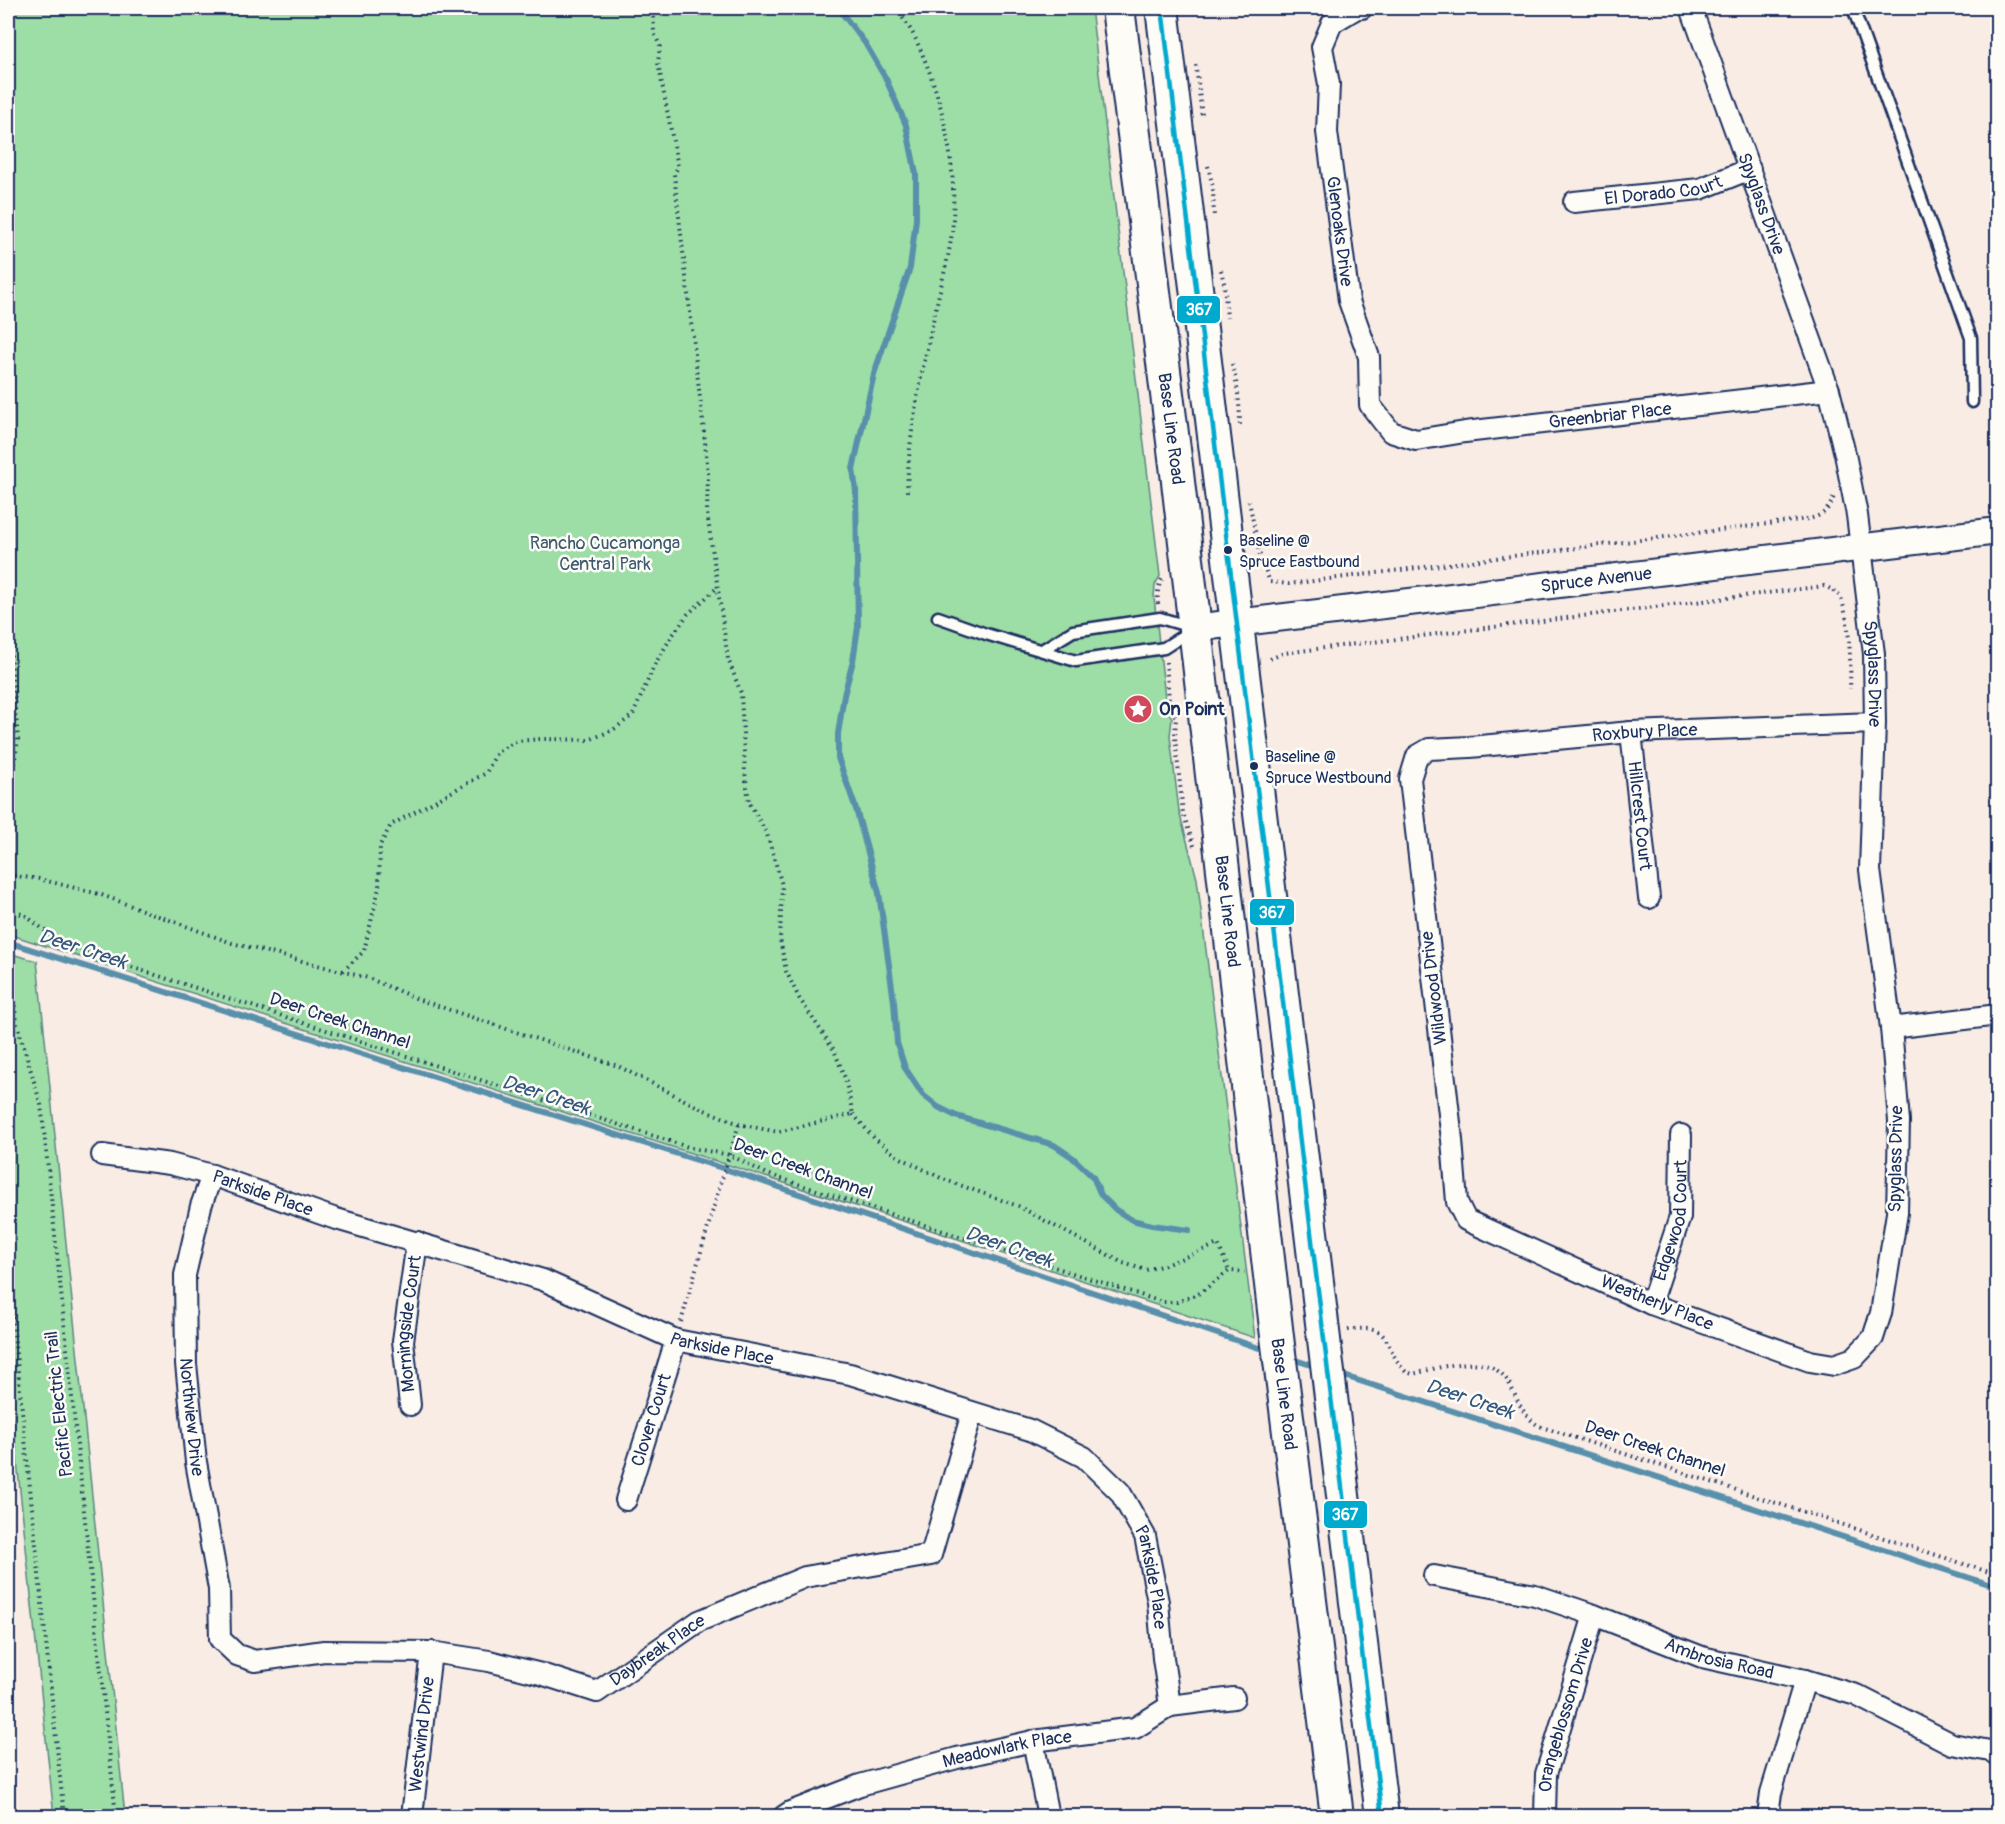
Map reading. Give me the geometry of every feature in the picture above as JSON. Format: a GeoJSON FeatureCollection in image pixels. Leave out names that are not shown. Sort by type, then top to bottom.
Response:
{"type":"FeatureCollection","features":[{"type":"Feature","properties":{"kind":"main road","name":"Base Line Road"},"geometry":{"type":"LineString","coordinates":[[1118,8],[1177,473],[1280,1357],[1337,1816]]}},
{"type":"Feature","properties":{"kind":"main road"},"geometry":{"type":"LineString","coordinates":[[1162,8],[1382,1816]]}},
{"type":"Feature","properties":{"kind":"street","name":"Glenoaks Drive"},"geometry":{"type":"LineString","coordinates":[[1362,8],[1357,8],[1332,23],[1322,47],[1329,84],[1328,132],[1349,301],[1368,357],[1370,405],[1391,432]]}},
{"type":"Feature","properties":{"kind":"street","name":"Spyglass Drive"},"geometry":{"type":"LineString","coordinates":[[1691,8],[1829,390],[1845,454],[1861,547],[1874,654],[1875,723],[1870,870],[1891,1028],[1899,1121],[1897,1213],[1881,1313],[1873,1338],[1854,1358]]}},
{"type":"Feature","properties":{"kind":"street","name":"El Dorado Court"},"geometry":{"type":"LineString","coordinates":[[1574,202],[1700,189],[1750,170]]}},
{"type":"Feature","properties":{"kind":"street","name":"Greenbriar Place"},"geometry":{"type":"LineString","coordinates":[[1391,432],[1416,440],[1465,432],[1829,390]]}},
{"type":"Feature","properties":{"kind":"street","name":"Spruce Avenue"},"geometry":{"type":"LineString","coordinates":[[1194,628],[1998,531]]}},
{"type":"Feature","properties":{"kind":"street","name":"Roxbury Place"},"geometry":{"type":"LineString","coordinates":[[1417,756],[1429,749],[1631,732],[1875,723]]}},
{"type":"Feature","properties":{"kind":"street","name":"Hillcrest Court"},"geometry":{"type":"LineString","coordinates":[[1631,732],[1649,898]]}},
{"type":"Feature","properties":{"kind":"street","name":"Wildwood Drive"},"geometry":{"type":"LineString","coordinates":[[1417,756],[1410,779],[1452,1140],[1457,1203],[1466,1220]]}},
{"type":"Feature","properties":{"kind":"street"},"geometry":{"type":"LineString","coordinates":[[1891,1028],[1998,1015]]}},
{"type":"Feature","properties":{"kind":"street","name":"Edgewood Court"},"geometry":{"type":"LineString","coordinates":[[1650,1304],[1680,1217],[1681,1135]]}},
{"type":"Feature","properties":{"kind":"street","name":"Parkside Place"},"geometry":{"type":"LineString","coordinates":[[102,1155],[170,1164],[212,1175],[333,1218],[543,1280],[676,1340],[850,1374],[1030,1430],[1084,1457],[1120,1492],[1144,1536],[1158,1602],[1170,1706]]}},
{"type":"Feature","properties":{"kind":"street","name":"Northview Drive"},"geometry":{"type":"LineString","coordinates":[[212,1175],[201,1206],[185,1275],[186,1364],[196,1462],[219,1589],[220,1639],[237,1655]]}},
{"type":"Feature","properties":{"kind":"street","name":"Weatherly Place"},"geometry":{"type":"LineString","coordinates":[[1466,1220],[1650,1304],[1810,1361],[1834,1365],[1854,1358]]}},
{"type":"Feature","properties":{"kind":"street","name":"Morningside Court"},"geometry":{"type":"LineString","coordinates":[[410,1404],[403,1341],[417,1242]]}},
{"type":"Feature","properties":{"kind":"street","name":"Clover Court"},"geometry":{"type":"LineString","coordinates":[[626,1500],[676,1340]]}},
{"type":"Feature","properties":{"kind":"street","name":"Daybreak Place"},"geometry":{"type":"LineString","coordinates":[[237,1655],[255,1661],[324,1651],[431,1652],[489,1661],[541,1674],[597,1692],[699,1621],[805,1577],[931,1555],[972,1413]]}},
{"type":"Feature","properties":{"kind":"street","name":"Ambrosia Road"},"geometry":{"type":"LineString","coordinates":[[1434,1576],[1535,1595],[1702,1657],[1805,1680],[1856,1695],[1952,1744],[1990,1750],[1998,1756]]}},
{"type":"Feature","properties":{"kind":"street","name":"Orangeblossom Drive"},"geometry":{"type":"LineString","coordinates":[[1545,1816],[1546,1774],[1594,1615]]}},
{"type":"Feature","properties":{"kind":"street","name":"Westwind Drive"},"geometry":{"type":"LineString","coordinates":[[412,1816],[431,1652]]}},
{"type":"Feature","properties":{"kind":"street"},"geometry":{"type":"LineString","coordinates":[[1768,1816],[1771,1793],[1805,1680]]}},
{"type":"Feature","properties":{"kind":"street","name":"Meadowlark Place"},"geometry":{"type":"LineString","coordinates":[[784,1816],[860,1785],[957,1758],[1033,1742],[1135,1728],[1170,1706],[1234,1698]]}},
{"type":"Feature","properties":{"kind":"street"},"geometry":{"type":"LineString","coordinates":[[1033,1742],[1048,1816]]}},
{"type":"Feature","properties":{"kind":"lane"},"geometry":{"type":"LineString","coordinates":[[1853,8],[1971,338],[1972,402]]}},
{"type":"Feature","properties":{"kind":"lane"},"geometry":{"type":"LineString","coordinates":[[938,617],[1076,661],[1164,648],[1194,628]]}},
{"type":"Feature","properties":{"kind":"lane"},"geometry":{"type":"LineString","coordinates":[[1042,650],[1073,631],[1160,618],[1194,628]]}},
{"type":"Feature","properties":{"kind":"path"},"geometry":{"type":"LineString","coordinates":[[653,8],[654,33],[660,46],[658,63],[678,167],[674,174],[704,432],[708,474],[707,513],[728,659],[741,693],[749,802],[767,834],[782,885],[780,939],[786,971],[799,998],[834,1050],[845,1078],[853,1114],[874,1138],[897,1156],[943,1179],[1018,1206],[1123,1263],[1146,1270],[1218,1244],[1229,1271],[1249,1272]]}},
{"type":"Feature","properties":{"kind":"path"},"geometry":{"type":"LineString","coordinates":[[896,8],[916,40],[933,81],[944,123],[953,180],[953,221],[914,404],[908,450],[907,492]]}},
{"type":"Feature","properties":{"kind":"path"},"geometry":{"type":"LineString","coordinates":[[1195,60],[1201,94],[1203,128]]}},
{"type":"Feature","properties":{"kind":"path"},"geometry":{"type":"LineString","coordinates":[[1206,155],[1213,188],[1215,224]]}},
{"type":"Feature","properties":{"kind":"path"},"geometry":{"type":"LineString","coordinates":[[1219,263],[1224,283],[1227,321]]}},
{"type":"Feature","properties":{"kind":"path"},"geometry":{"type":"LineString","coordinates":[[1230,355],[1238,392],[1240,438]]}},
{"type":"Feature","properties":{"kind":"path"},"geometry":{"type":"LineString","coordinates":[[1247,494],[1263,569],[1270,582],[1289,585],[1817,518],[1825,513],[1834,495],[1834,488]]}},
{"type":"Feature","properties":{"kind":"path"},"geometry":{"type":"LineString","coordinates":[[1157,595],[1164,574]]}},
{"type":"Feature","properties":{"kind":"path"},"geometry":{"type":"LineString","coordinates":[[1270,659],[1284,653],[1824,586],[1839,596],[1844,609],[1850,662],[1850,689]]}},
{"type":"Feature","properties":{"kind":"path"},"geometry":{"type":"LineString","coordinates":[[343,971],[364,951],[379,888],[380,845],[391,825],[486,773],[498,752],[517,741],[590,740],[613,730],[633,715],[655,664],[677,628],[705,597],[718,587]]}},
{"type":"Feature","properties":{"kind":"path"},"geometry":{"type":"LineString","coordinates":[[8,619],[18,740],[8,802]]}},
{"type":"Feature","properties":{"kind":"path"},"geometry":{"type":"LineString","coordinates":[[8,771],[10,791]]}},
{"type":"Feature","properties":{"kind":"path"},"geometry":{"type":"LineString","coordinates":[[8,875],[39,879],[99,894],[232,943],[368,978],[420,1000],[618,1066],[700,1108],[739,1124],[778,1132],[853,1114]]}},
{"type":"Feature","properties":{"kind":"path","name":"Deer Creek Channel"},"geometry":{"type":"LineString","coordinates":[[8,914],[25,915],[63,945],[680,1145],[730,1155],[767,1174],[1162,1302],[1177,1302],[1200,1293],[1229,1271]]}},
{"type":"Feature","properties":{"kind":"path","name":"Pacific Electric Trail"},"geometry":{"type":"LineString","coordinates":[[8,959],[17,1024],[43,1121],[116,1816]]}},
{"type":"Feature","properties":{"kind":"path"},"geometry":{"type":"LineString","coordinates":[[8,996],[11,992]]}},
{"type":"Feature","properties":{"kind":"path"},"geometry":{"type":"LineString","coordinates":[[676,1340],[739,1124]]}},
{"type":"Feature","properties":{"kind":"path","name":"Pacific Electric Trail"},"geometry":{"type":"LineString","coordinates":[[8,1275],[64,1816]]}},
{"type":"Feature","properties":{"kind":"path","name":"Deer Creek Channel"},"geometry":{"type":"LineString","coordinates":[[1348,1330],[1369,1328],[1379,1330],[1406,1372],[1413,1374],[1466,1362],[1490,1367],[1502,1374],[1523,1412],[1539,1426],[1998,1575]]}},
{"type":"Feature","properties":{"kind":"green space","name":"Rancho Cucamonga Central Park"},"geometry":{"type":"Polygon","coordinates":[[[8,8],[1091,8],[1160,576],[1155,585],[1154,597],[1166,707],[1172,718],[1170,736],[1179,811],[1197,879],[1255,1338],[940,1233],[8,934],[8,8]]]}},
{"type":"Feature","properties":{"kind":"green space"},"geometry":{"type":"Polygon","coordinates":[[[8,953],[37,961],[125,1816],[54,1816],[8,1375],[8,953]]]}},
{"type":"Feature","properties":{"kind":"waterway"},"geometry":{"type":"LineString","coordinates":[[838,8],[865,43],[886,79],[906,125],[916,174],[916,219],[910,268],[874,374],[853,469],[856,491],[858,627],[838,734],[838,758],[856,809],[879,893],[894,1002],[897,1043],[905,1068],[923,1095],[938,1107],[956,1116],[1054,1145],[1072,1157],[1093,1177],[1101,1195],[1116,1210],[1132,1220],[1189,1230]]}},
{"type":"Feature","properties":{"kind":"waterway","name":"Deer Creek"},"geometry":{"type":"LineString","coordinates":[[8,942],[722,1168],[1268,1351]]}},
{"type":"Feature","properties":{"kind":"waterway","name":"Deer Creek"},"geometry":{"type":"LineString","coordinates":[[1289,1358],[1317,1367]]}},
{"type":"Feature","properties":{"kind":"waterway","name":"Deer Creek"},"geometry":{"type":"LineString","coordinates":[[1338,1374],[1998,1587]]}},
{"type":"Feature","properties":{"kind":"transit line","name":"367"},"geometry":{"type":"LineString","coordinates":[[1162,8],[1382,1816]]}},
{"type":"Feature","properties":{"kind":"place","name":"Baseline @ Spruce Eastbound"},"geometry":{"type":"Point","coordinates":[1228,550]}},
{"type":"Feature","properties":{"kind":"place","name":"On Point"},"geometry":{"type":"Point","coordinates":[1138,709]}},
{"type":"Feature","properties":{"kind":"place","name":"Baseline @ Spruce Westbound"},"geometry":{"type":"Point","coordinates":[1254,766]}}]}
